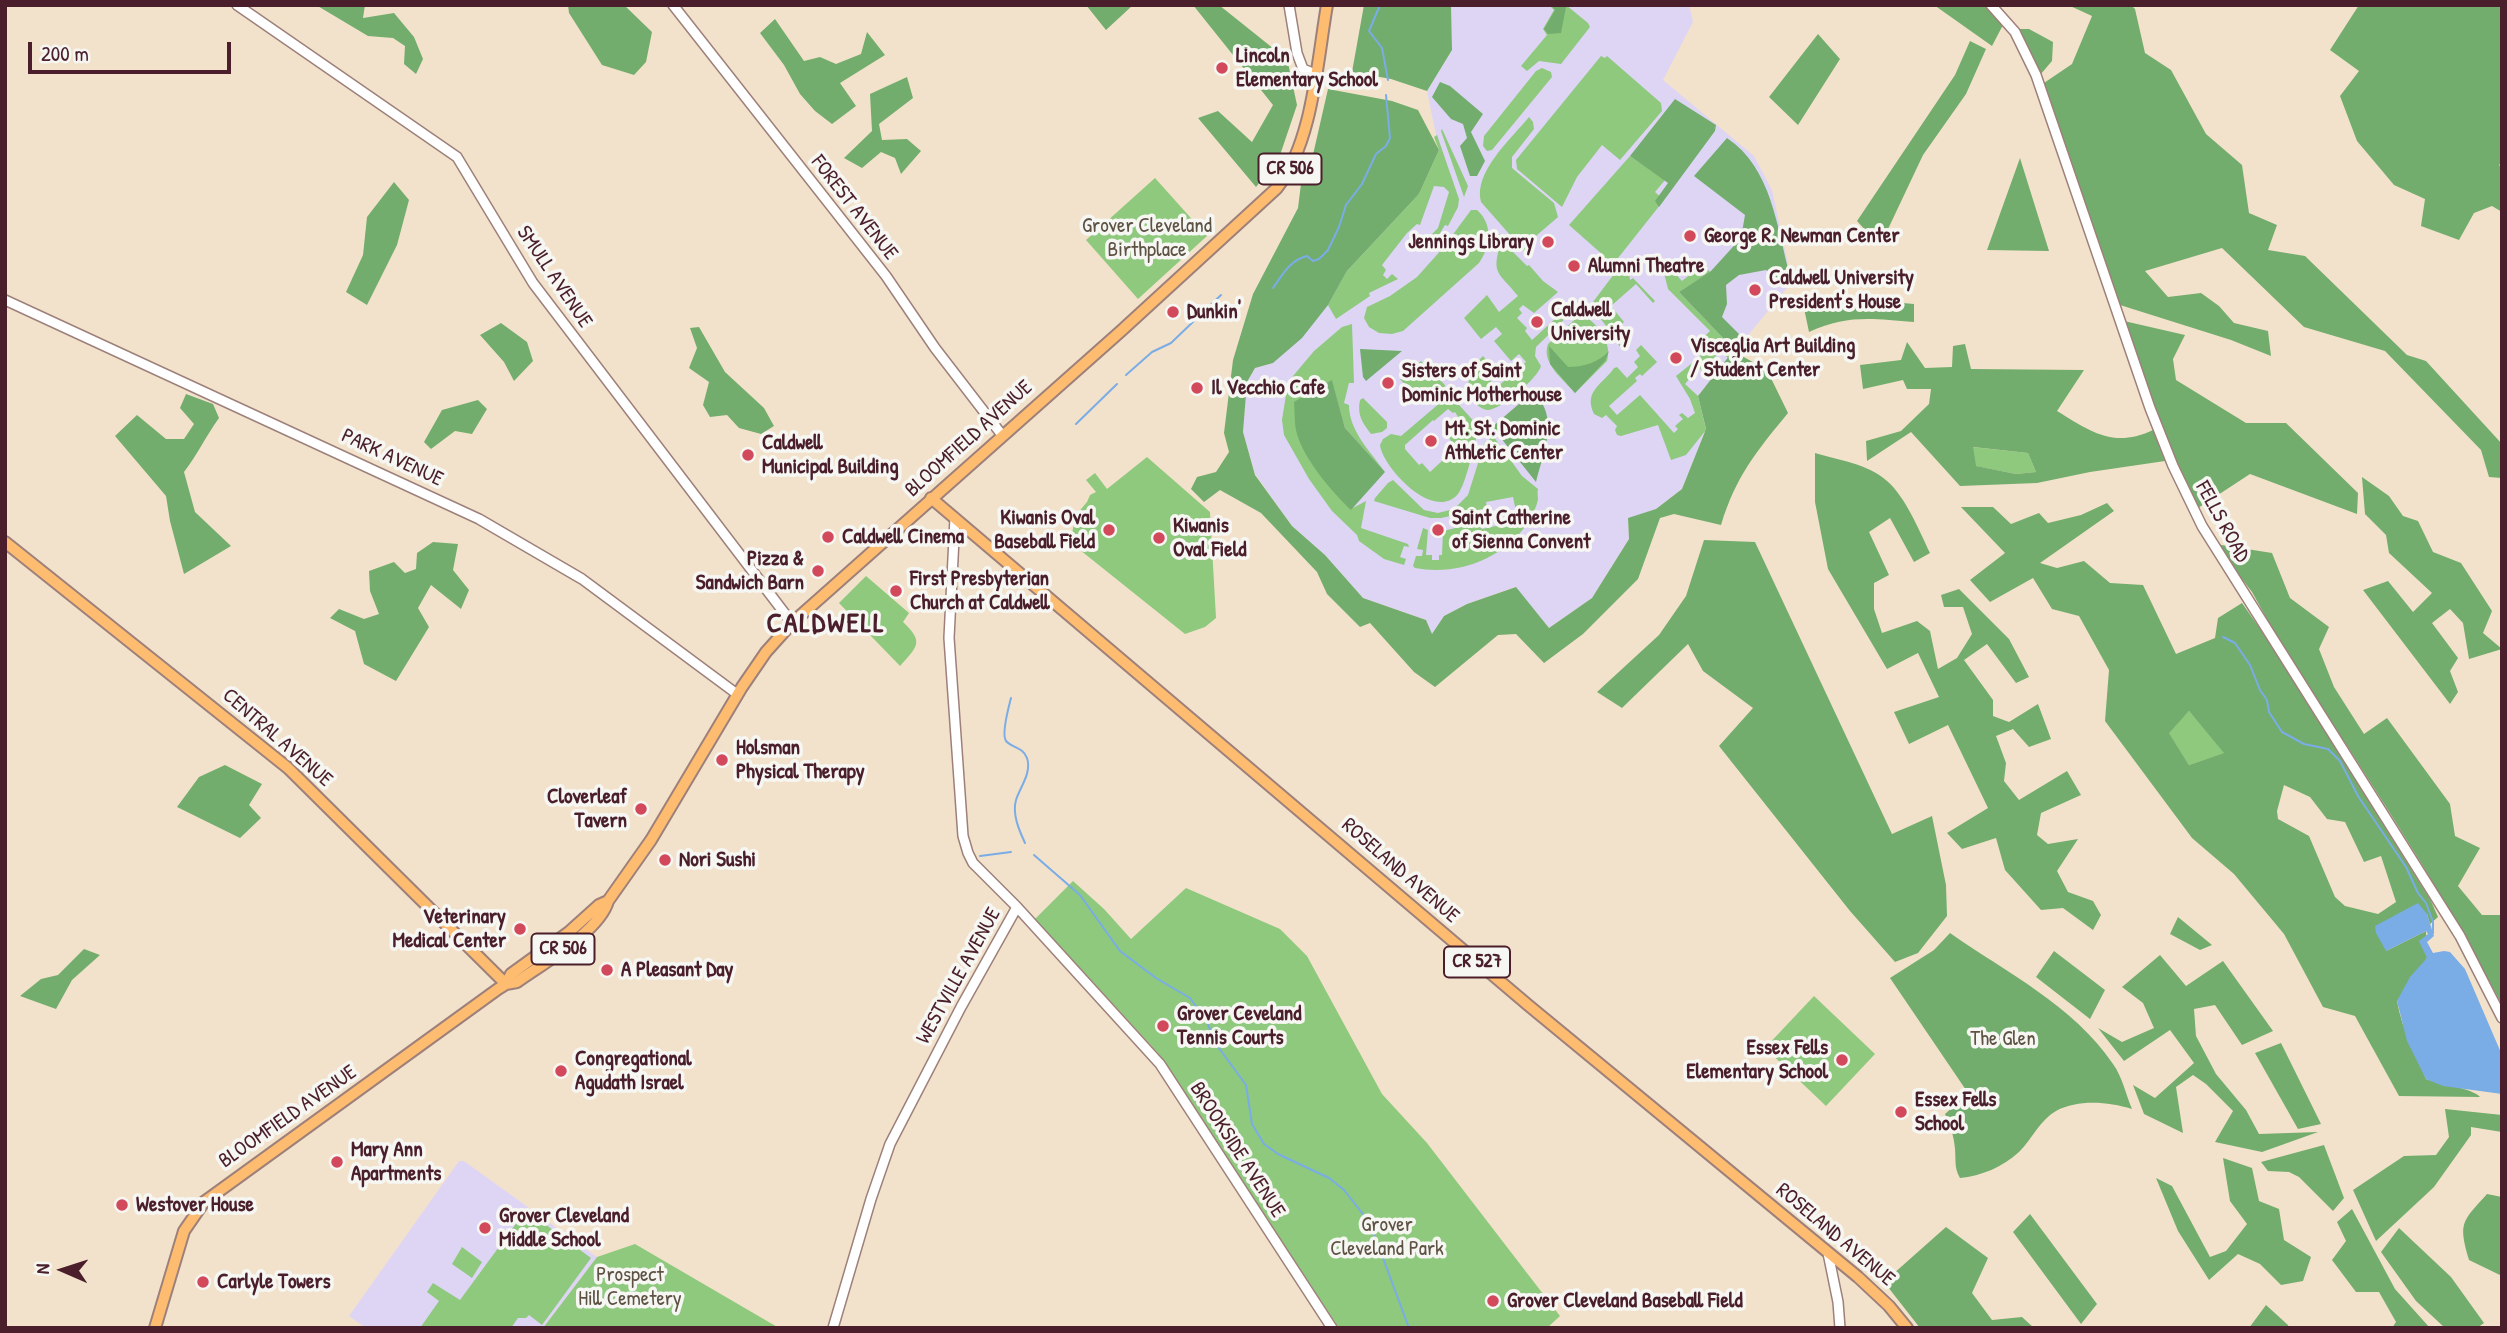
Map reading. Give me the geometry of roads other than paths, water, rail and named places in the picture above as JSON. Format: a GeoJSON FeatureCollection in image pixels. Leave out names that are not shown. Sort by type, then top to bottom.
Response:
{"type":"FeatureCollection","features":[{"type":"Feature","properties":{"kind":"main road","name":"BLOOMFIELD AVENUE"},"geometry":{"type":"LineString","coordinates":[[155,1328],[184,1231],[204,1202],[506,984],[517,982],[572,943],[598,919],[651,840],[737,694],[766,652],[792,623],[1159,296],[1277,187],[1289,171],[1303,141],[1327,5]]}},
{"type":"Feature","properties":{"kind":"main road","name":"ROSELAND AVENUE"},"geometry":{"type":"LineString","coordinates":[[931,498],[1528,1005],[1828,1253],[1889,1306],[1907,1328]]}},
{"type":"Feature","properties":{"kind":"main road","name":"CENTRAL AVENUE"},"geometry":{"type":"LineString","coordinates":[[5,542],[288,768],[506,984]]}},
{"type":"Feature","properties":{"kind":"street","name":"SMULL AVENUE"},"geometry":{"type":"LineString","coordinates":[[237,5],[457,157],[533,283],[792,623]]}},
{"type":"Feature","properties":{"kind":"street","name":"FOREST AVENUE"},"geometry":{"type":"LineString","coordinates":[[673,5],[886,276],[935,348],[1002,435]]}},
{"type":"Feature","properties":{"kind":"street"},"geometry":{"type":"LineString","coordinates":[[1289,5],[1297,53],[1303,69],[1315,74]]}},
{"type":"Feature","properties":{"kind":"street","name":"FELLS ROAD"},"geometry":{"type":"LineString","coordinates":[[1991,5],[2015,32],[2036,75],[2150,408],[2173,466],[2202,526],[2460,936],[2502,1018]]}},
{"type":"Feature","properties":{"kind":"street","name":"PARK AVENUE"},"geometry":{"type":"LineString","coordinates":[[5,300],[479,519],[582,579],[737,694]]}},
{"type":"Feature","properties":{"kind":"street","name":"WESTVILLE AVENUE"},"geometry":{"type":"LineString","coordinates":[[833,1328],[890,1144],[948,1031],[1017,907],[974,863],[963,836],[949,638],[956,518]]}},
{"type":"Feature","properties":{"kind":"street","name":"BROOKSIDE AVENUE"},"geometry":{"type":"LineString","coordinates":[[1017,907],[1160,1064],[1332,1328]]}},
{"type":"Feature","properties":{"kind":"street"},"geometry":{"type":"LineString","coordinates":[[1828,1253],[1838,1302],[1840,1328]]}},
{"type":"Feature","properties":{"kind":"water"},"geometry":{"type":"Polygon","coordinates":[[[2418,903],[2427,914],[2434,936],[2427,942],[2433,953],[2450,952],[2465,969],[2502,1055],[2502,1094],[2443,1086],[2426,1079],[2407,1041],[2397,1001],[2410,977],[2427,958],[2419,941],[2428,934],[2426,931],[2386,951],[2375,926],[2418,903]]]}},
{"type":"Feature","properties":{"kind":"waterway"},"geometry":{"type":"LineString","coordinates":[[1380,5],[1369,31],[1382,48],[1388,80]]}},
{"type":"Feature","properties":{"kind":"waterway"},"geometry":{"type":"LineString","coordinates":[[1273,288],[1287,268],[1296,261],[1307,256],[1313,261],[1319,259],[1328,250],[1346,205],[1362,184],[1376,154],[1386,146],[1390,138],[1386,95]]}},
{"type":"Feature","properties":{"kind":"waterway"},"geometry":{"type":"LineString","coordinates":[[1126,375],[1152,352],[1171,343],[1221,295]]}},
{"type":"Feature","properties":{"kind":"waterway"},"geometry":{"type":"LineString","coordinates":[[1076,424],[1117,384]]}},
{"type":"Feature","properties":{"kind":"waterway"},"geometry":{"type":"LineString","coordinates":[[2223,637],[2235,643],[2250,665],[2267,700],[2269,712],[2282,732],[2304,744],[2328,749],[2340,761],[2358,796],[2406,867],[2418,893],[2426,903],[2433,922],[2433,933]]}},
{"type":"Feature","properties":{"kind":"waterway"},"geometry":{"type":"LineString","coordinates":[[1011,698],[1004,732],[1006,741],[1023,752],[1028,764],[1015,805],[1017,822],[1025,843]]}},
{"type":"Feature","properties":{"kind":"waterway"},"geometry":{"type":"LineString","coordinates":[[980,856],[1011,852]]}},
{"type":"Feature","properties":{"kind":"waterway"},"geometry":{"type":"LineString","coordinates":[[1034,855],[1080,895],[1120,951],[1156,978],[1190,998],[1207,1022],[1216,1044],[1246,1085],[1252,1124],[1264,1144],[1278,1154],[1329,1178],[1344,1190],[1370,1223],[1409,1328]]}},
{"type":"Feature","properties":{"kind":"place","name":"Lincoln Elementary School"},"geometry":{"type":"Point","coordinates":[1222,68]}},
{"type":"Feature","properties":{"kind":"place","name":"George R. Newman Center"},"geometry":{"type":"Point","coordinates":[1690,236]}},
{"type":"Feature","properties":{"kind":"place","name":"Jennings Library"},"geometry":{"type":"Point","coordinates":[1548,242]}},
{"type":"Feature","properties":{"kind":"place","name":"Alumni Theatre"},"geometry":{"type":"Point","coordinates":[1574,266]}},
{"type":"Feature","properties":{"kind":"place","name":"Caldwell University President's House"},"geometry":{"type":"Point","coordinates":[1755,290]}},
{"type":"Feature","properties":{"kind":"place","name":"Dunkin'"},"geometry":{"type":"Point","coordinates":[1173,312]}},
{"type":"Feature","properties":{"kind":"place","name":"Caldwell University"},"geometry":{"type":"Point","coordinates":[1537,322]}},
{"type":"Feature","properties":{"kind":"place","name":"Visceglia Art Building / Student Center"},"geometry":{"type":"Point","coordinates":[1676,358]}},
{"type":"Feature","properties":{"kind":"place","name":"Sisters of Saint Dominic Motherhouse"},"geometry":{"type":"Point","coordinates":[1388,383]}},
{"type":"Feature","properties":{"kind":"place","name":"Il Vecchio Cafe"},"geometry":{"type":"Point","coordinates":[1197,388]}},
{"type":"Feature","properties":{"kind":"place","name":"Mt. St. Dominic Athletic Center"},"geometry":{"type":"Point","coordinates":[1431,441]}},
{"type":"Feature","properties":{"kind":"place","name":"Caldwell Municipal Building"},"geometry":{"type":"Point","coordinates":[748,455]}},
{"type":"Feature","properties":{"kind":"place","name":"Kiwanis Oval Baseball Field"},"geometry":{"type":"Point","coordinates":[1109,530]}},
{"type":"Feature","properties":{"kind":"place","name":"Saint Catherine of Sienna Convent"},"geometry":{"type":"Point","coordinates":[1438,530]}},
{"type":"Feature","properties":{"kind":"place","name":"Caldwell Cinema"},"geometry":{"type":"Point","coordinates":[828,537]}},
{"type":"Feature","properties":{"kind":"place","name":"Kiwanis Oval Field"},"geometry":{"type":"Point","coordinates":[1159,538]}},
{"type":"Feature","properties":{"kind":"place","name":"Pizza & Sandwich Barn"},"geometry":{"type":"Point","coordinates":[818,571]}},
{"type":"Feature","properties":{"kind":"place","name":"First Presbyterian Church at Caldwell"},"geometry":{"type":"Point","coordinates":[896,591]}},
{"type":"Feature","properties":{"kind":"place","name":"Holsman Physical Therapy"},"geometry":{"type":"Point","coordinates":[722,760]}},
{"type":"Feature","properties":{"kind":"place","name":"Cloverleaf Tavern"},"geometry":{"type":"Point","coordinates":[641,809]}},
{"type":"Feature","properties":{"kind":"place","name":"Nori Sushi"},"geometry":{"type":"Point","coordinates":[665,860]}},
{"type":"Feature","properties":{"kind":"place","name":"Veterinary Medical Center"},"geometry":{"type":"Point","coordinates":[520,929]}},
{"type":"Feature","properties":{"kind":"place","name":"A Pleasant Day"},"geometry":{"type":"Point","coordinates":[607,970]}},
{"type":"Feature","properties":{"kind":"place","name":"Grover Ceveland Tennis Courts"},"geometry":{"type":"Point","coordinates":[1163,1026]}},
{"type":"Feature","properties":{"kind":"place","name":"Essex Fells Elementary School"},"geometry":{"type":"Point","coordinates":[1842,1060]}},
{"type":"Feature","properties":{"kind":"place","name":"Congregational Agudath Israel"},"geometry":{"type":"Point","coordinates":[561,1071]}},
{"type":"Feature","properties":{"kind":"place","name":"Essex Fells School"},"geometry":{"type":"Point","coordinates":[1901,1112]}},
{"type":"Feature","properties":{"kind":"place","name":"Mary Ann Apartments"},"geometry":{"type":"Point","coordinates":[337,1162]}},
{"type":"Feature","properties":{"kind":"place","name":"Westover House"},"geometry":{"type":"Point","coordinates":[122,1205]}},
{"type":"Feature","properties":{"kind":"place","name":"Grover Cleveland Middle School"},"geometry":{"type":"Point","coordinates":[485,1228]}},
{"type":"Feature","properties":{"kind":"place","name":"Carlyle Towers"},"geometry":{"type":"Point","coordinates":[203,1282]}},
{"type":"Feature","properties":{"kind":"place","name":"Grover Cleveland Baseball Field"},"geometry":{"type":"Point","coordinates":[1493,1301]}},
{"type":"Feature","properties":{"kind":"district","name":"CALDWELL"},"geometry":{"type":"Point","coordinates":[826,625]}},
{"type":"Feature","properties":{"kind":"park label","name":"Grover Cleveland Birthplace"},"geometry":{"type":"Point","coordinates":[1147,238]}},
{"type":"Feature","properties":{"kind":"park label","name":"The Glen"},"geometry":{"type":"Point","coordinates":[2003,1039]}},
{"type":"Feature","properties":{"kind":"park label","name":"Grover Cleveland Park"},"geometry":{"type":"Point","coordinates":[1387,1237]}},
{"type":"Feature","properties":{"kind":"park label","name":"Prospect Hill Cemetery"},"geometry":{"type":"Point","coordinates":[630,1287]}}]}
